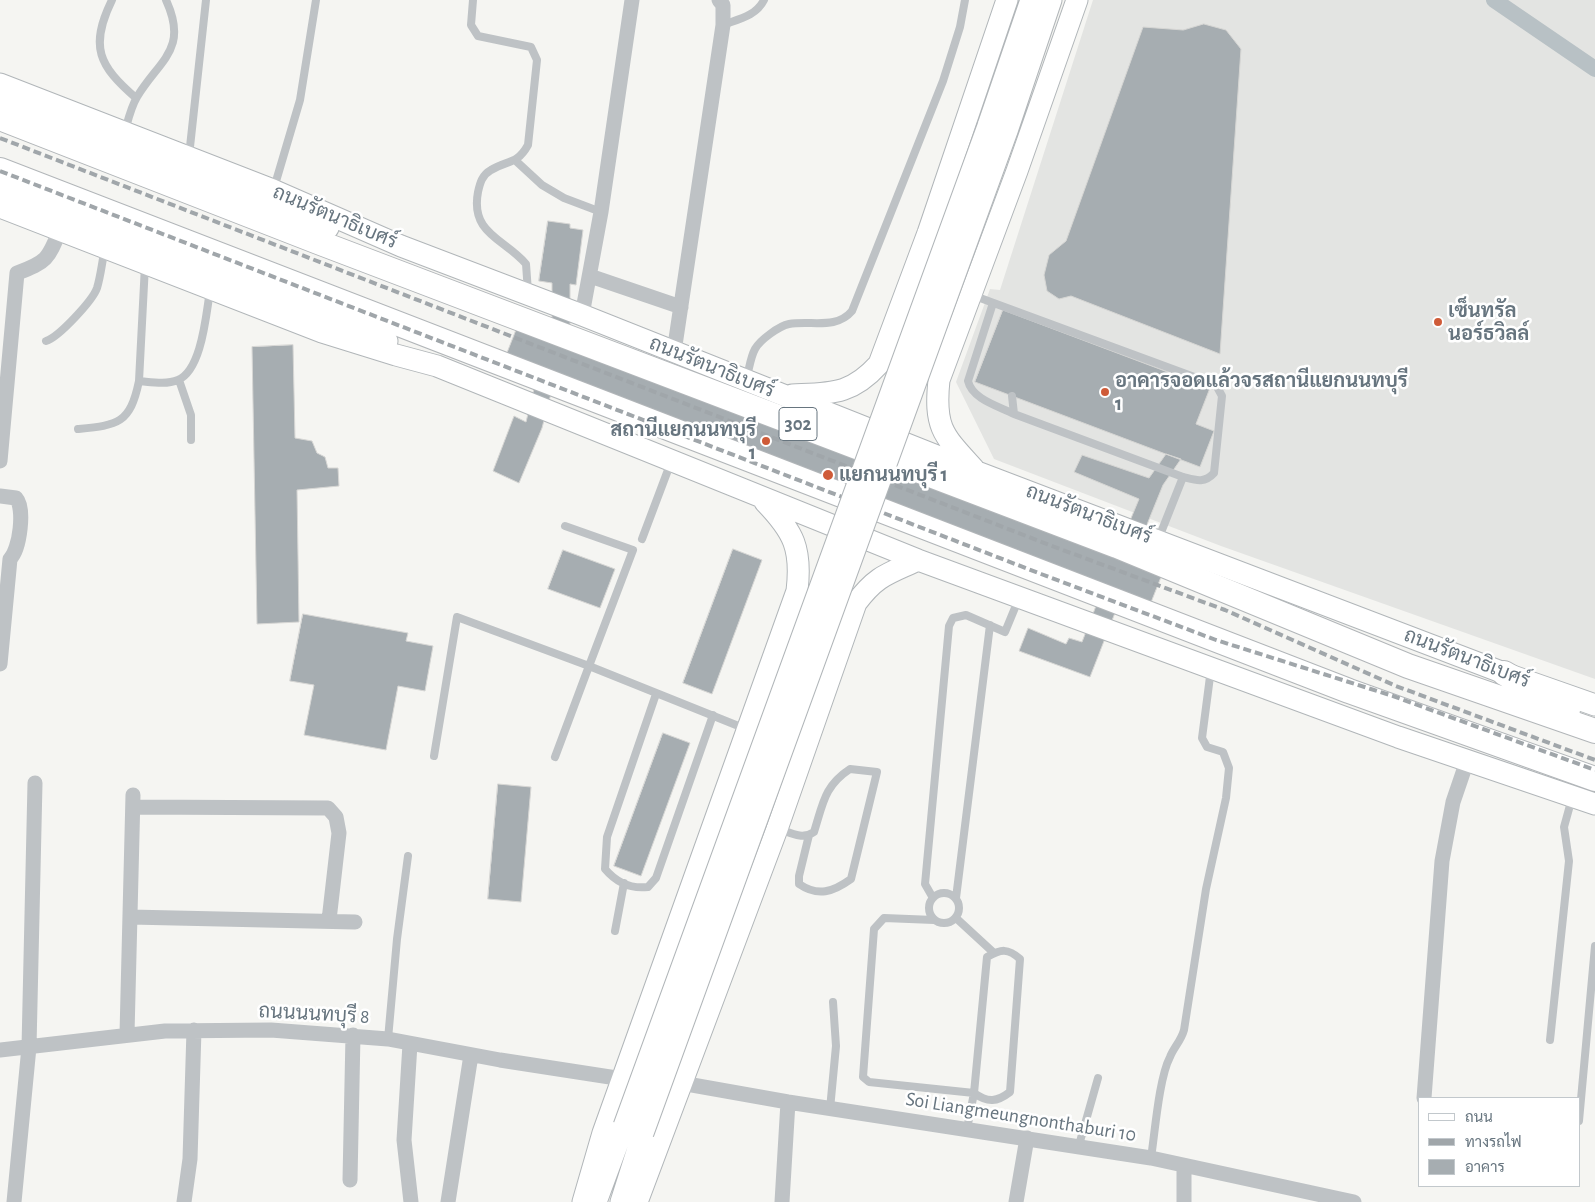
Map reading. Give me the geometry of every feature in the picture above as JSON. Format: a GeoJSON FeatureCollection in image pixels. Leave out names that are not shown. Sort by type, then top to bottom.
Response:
{"type":"FeatureCollection","features":[{"type":"Feature","properties":{"kind":"main road"},"geometry":{"type":"LineString","coordinates":[[785,395],[829,393],[848,388],[865,379],[879,364],[931,224],[1007,0]]}},
{"type":"Feature","properties":{"kind":"main road"},"geometry":{"type":"LineString","coordinates":[[997,128],[1031,0]]}},
{"type":"Feature","properties":{"kind":"main road"},"geometry":{"type":"LineString","coordinates":[[596,1202],[634,1129],[997,128],[1051,0]]}},
{"type":"Feature","properties":{"kind":"main road"},"geometry":{"type":"LineString","coordinates":[[977,472],[947,439],[939,424],[936,406],[939,380],[1077,0]]}},
{"type":"Feature","properties":{"kind":"main road","name":"ถนนรัตนาธิเบศร์"},"geometry":{"type":"LineString","coordinates":[[0,84],[273,190],[401,246],[582,315],[746,382],[785,395],[977,472],[1504,673],[1595,705]]}},
{"type":"Feature","properties":{"kind":"main road"},"geometry":{"type":"LineString","coordinates":[[0,102],[359,239],[401,246]]}},
{"type":"Feature","properties":{"kind":"main road","name":"ถนนรัตนาธิเบศร์"},"geometry":{"type":"LineString","coordinates":[[0,118],[318,242],[1117,546],[1408,666],[1595,731]]}},
{"type":"Feature","properties":{"kind":"main road","name":"302"},"geometry":{"type":"LineString","coordinates":[[0,170],[1340,688],[1595,779]]}},
{"type":"Feature","properties":{"kind":"main road"},"geometry":{"type":"LineString","coordinates":[[0,187],[256,284],[359,327],[437,366],[918,560],[1020,596],[1398,737],[1595,804]]}},
{"type":"Feature","properties":{"kind":"main road"},"geometry":{"type":"LineString","coordinates":[[0,207],[322,332],[396,356],[437,366]]}},
{"type":"Feature","properties":{"kind":"main road"},"geometry":{"type":"LineString","coordinates":[[287,213],[318,242]]}},
{"type":"Feature","properties":{"kind":"main road"},"geometry":{"type":"LineString","coordinates":[[879,364],[895,392],[910,396],[922,396],[939,380]]}},
{"type":"Feature","properties":{"kind":"main road"},"geometry":{"type":"LineString","coordinates":[[583,1202],[600,1142],[796,591],[800,564],[796,548],[784,522],[761,498]]}},
{"type":"Feature","properties":{"kind":"main road"},"geometry":{"type":"LineString","coordinates":[[637,1202],[777,829],[856,603],[870,584],[883,575],[918,560]]}},
{"type":"Feature","properties":{"kind":"main road"},"geometry":{"type":"LineString","coordinates":[[796,591],[809,574],[825,569],[838,571],[850,580],[855,592],[856,603]]}},
{"type":"Feature","properties":{"kind":"main road"},"geometry":{"type":"LineString","coordinates":[[1504,673],[1595,727]]}},
{"type":"Feature","properties":{"kind":"main road"},"geometry":{"type":"LineString","coordinates":[[621,1202],[634,1129]]}},
{"type":"Feature","properties":{"kind":"street"},"geometry":{"type":"LineString","coordinates":[[582,315],[601,212],[632,0]]}},
{"type":"Feature","properties":{"kind":"street"},"geometry":{"type":"LineString","coordinates":[[674,352],[723,25],[722,2]]}},
{"type":"Feature","properties":{"kind":"street"},"geometry":{"type":"LineString","coordinates":[[0,461],[16,273],[36,266],[49,257],[60,230]]}},
{"type":"Feature","properties":{"kind":"street"},"geometry":{"type":"LineString","coordinates":[[590,276],[681,307]]}},
{"type":"Feature","properties":{"kind":"street"},"geometry":{"type":"LineString","coordinates":[[0,496],[16,498],[21,506],[18,547],[5,559],[0,664]]}},
{"type":"Feature","properties":{"kind":"street"},"geometry":{"type":"LineString","coordinates":[[1424,1097],[1442,861],[1454,802],[1467,761]]}},
{"type":"Feature","properties":{"kind":"street"},"geometry":{"type":"LineString","coordinates":[[14,1202],[29,1047],[35,782]]}},
{"type":"Feature","properties":{"kind":"street"},"geometry":{"type":"LineString","coordinates":[[127,1034],[133,801],[328,808],[336,817],[339,833],[329,920]]}},
{"type":"Feature","properties":{"kind":"street"},"geometry":{"type":"LineString","coordinates":[[130,917],[355,922]]}},
{"type":"Feature","properties":{"kind":"street"},"geometry":{"type":"LineString","coordinates":[[184,1202],[190,1159],[194,1030]]}},
{"type":"Feature","properties":{"kind":"street","name":"ถนนนนทบุรี 8"},"geometry":{"type":"LineString","coordinates":[[0,1050],[127,1034],[194,1030],[271,1030],[388,1039],[471,1055],[623,1079]]}},
{"type":"Feature","properties":{"kind":"street"},"geometry":{"type":"LineString","coordinates":[[350,1180],[353,1035]]}},
{"type":"Feature","properties":{"kind":"street"},"geometry":{"type":"LineString","coordinates":[[410,1044],[404,1140],[411,1202]]}},
{"type":"Feature","properties":{"kind":"street"},"geometry":{"type":"LineString","coordinates":[[448,1202],[471,1055]]}},
{"type":"Feature","properties":{"kind":"street","name":"Soi Liangmeungnonthaburi 10"},"geometry":{"type":"LineString","coordinates":[[681,1083],[830,1109],[1079,1145],[1151,1158],[1354,1202]]}},
{"type":"Feature","properties":{"kind":"street"},"geometry":{"type":"LineString","coordinates":[[782,1202],[788,1102]]}},
{"type":"Feature","properties":{"kind":"street"},"geometry":{"type":"LineString","coordinates":[[1016,1202],[1028,1138]]}},
{"type":"Feature","properties":{"kind":"street"},"geometry":{"type":"LineString","coordinates":[[1184,1166],[1184,1202]]}},
{"type":"Feature","properties":{"kind":"lane"},"geometry":{"type":"LineString","coordinates":[[112,0],[103,21],[99,50],[106,69],[136,98]]}},
{"type":"Feature","properties":{"kind":"lane"},"geometry":{"type":"LineString","coordinates":[[124,133],[136,98],[169,54],[174,35],[173,16],[166,0]]}},
{"type":"Feature","properties":{"kind":"lane"},"geometry":{"type":"LineString","coordinates":[[189,158],[206,0]]}},
{"type":"Feature","properties":{"kind":"lane"},"geometry":{"type":"LineString","coordinates":[[273,190],[300,100],[316,0]]}},
{"type":"Feature","properties":{"kind":"lane"},"geometry":{"type":"LineString","coordinates":[[473,0],[471,25],[478,36],[531,47],[535,52],[537,60],[528,145],[523,155],[516,160],[492,169],[482,177],[476,204],[481,223],[493,238],[526,264],[528,294]]}},
{"type":"Feature","properties":{"kind":"lane"},"geometry":{"type":"LineString","coordinates":[[723,25],[749,15],[760,8],[764,0]]}},
{"type":"Feature","properties":{"kind":"lane"},"geometry":{"type":"LineString","coordinates":[[746,382],[755,349],[770,335],[788,324],[822,324],[846,318],[852,311],[943,81],[960,27],[965,0]]}},
{"type":"Feature","properties":{"kind":"lane"},"geometry":{"type":"LineString","coordinates":[[516,160],[542,185],[564,198],[601,212]]}},
{"type":"Feature","properties":{"kind":"lane"},"geometry":{"type":"LineString","coordinates":[[46,341],[62,331],[93,296],[97,287],[105,247]]}},
{"type":"Feature","properties":{"kind":"lane"},"geometry":{"type":"LineString","coordinates":[[78,429],[115,424],[130,408],[139,381],[145,263]]}},
{"type":"Feature","properties":{"kind":"lane"},"geometry":{"type":"LineString","coordinates":[[139,381],[167,383],[179,380],[191,367],[199,351],[210,288]]}},
{"type":"Feature","properties":{"kind":"lane"},"geometry":{"type":"LineString","coordinates":[[971,294],[1216,385],[1222,396],[1214,473],[1208,479],[1199,481],[1183,477],[1162,465],[1014,414],[976,395],[969,388],[968,381],[994,303]]}},
{"type":"Feature","properties":{"kind":"lane"},"geometry":{"type":"LineString","coordinates":[[179,380],[191,415],[191,440]]}},
{"type":"Feature","properties":{"kind":"lane"},"geometry":{"type":"LineString","coordinates":[[1012,396],[1014,414]]}},
{"type":"Feature","properties":{"kind":"lane"},"geometry":{"type":"LineString","coordinates":[[642,539],[672,460]]}},
{"type":"Feature","properties":{"kind":"lane"},"geometry":{"type":"LineString","coordinates":[[1158,540],[1183,477]]}},
{"type":"Feature","properties":{"kind":"lane"},"geometry":{"type":"LineString","coordinates":[[555,757],[633,550],[565,526]]}},
{"type":"Feature","properties":{"kind":"lane"},"geometry":{"type":"LineString","coordinates":[[932,898],[925,884],[949,626],[953,618],[966,615],[1005,632],[1020,596]]}},
{"type":"Feature","properties":{"kind":"lane"},"geometry":{"type":"LineString","coordinates":[[434,756],[457,617],[589,666],[748,729]]}},
{"type":"Feature","properties":{"kind":"lane"},"geometry":{"type":"LineString","coordinates":[[967,1129],[974,1093],[987,957],[999,950],[1011,951],[1020,959],[1010,1092],[1000,1100],[984,1100],[974,1093],[869,1082],[863,1077],[874,930],[884,918],[934,920],[943,923],[956,918],[960,908],[956,898],[990,625]]}},
{"type":"Feature","properties":{"kind":"lane"},"geometry":{"type":"LineString","coordinates":[[1151,1158],[1165,1074],[1170,1056],[1181,1042],[1184,1030],[1206,889],[1226,798],[1229,768],[1225,754],[1207,747],[1202,738],[1211,667]]}},
{"type":"Feature","properties":{"kind":"lane"},"geometry":{"type":"LineString","coordinates":[[656,694],[607,837],[605,869],[613,878],[624,883],[639,888],[648,887],[656,878],[713,715]]}},
{"type":"Feature","properties":{"kind":"lane"},"geometry":{"type":"LineString","coordinates":[[777,829],[803,837],[810,835],[814,832],[828,788],[838,777],[850,769],[877,772],[850,879],[838,889],[826,892],[805,888],[798,884],[798,876],[810,835]]}},
{"type":"Feature","properties":{"kind":"lane"},"geometry":{"type":"LineString","coordinates":[[1550,1040],[1569,861],[1564,827],[1573,796]]}},
{"type":"Feature","properties":{"kind":"lane"},"geometry":{"type":"LineString","coordinates":[[388,1039],[396,939],[408,856]]}},
{"type":"Feature","properties":{"kind":"lane"},"geometry":{"type":"LineString","coordinates":[[615,931],[624,883]]}},
{"type":"Feature","properties":{"kind":"lane"},"geometry":{"type":"LineString","coordinates":[[934,920],[928,906],[932,898],[942,893],[956,898]]}},
{"type":"Feature","properties":{"kind":"lane"},"geometry":{"type":"LineString","coordinates":[[956,918],[994,953]]}},
{"type":"Feature","properties":{"kind":"lane"},"geometry":{"type":"LineString","coordinates":[[1580,1110],[1595,946]]}},
{"type":"Feature","properties":{"kind":"lane"},"geometry":{"type":"LineString","coordinates":[[830,1109],[836,1046],[833,1002]]}},
{"type":"Feature","properties":{"kind":"lane"},"geometry":{"type":"LineString","coordinates":[[1079,1145],[1098,1078]]}},
{"type":"Feature","properties":{"kind":"shaded area"},"geometry":{"type":"Polygon","coordinates":[[[1093,0],[1595,0],[1595,679],[1221,546],[994,459],[956,382],[990,289],[1000,290],[1093,0]]]}},
{"type":"Feature","properties":{"kind":"building"},"geometry":{"type":"Polygon","coordinates":[[[1204,24],[1226,30],[1241,49],[1220,354],[1071,296],[1059,299],[1047,291],[1044,275],[1049,255],[1066,241],[1143,27],[1183,30],[1204,24]]]}},
{"type":"Feature","properties":{"kind":"building","name":"สถานีแยกนนทบุรี 1"},"geometry":{"type":"Polygon","coordinates":[[[548,221],[570,224],[570,228],[583,230],[576,285],[570,284],[570,341],[1117,552],[1139,499],[1074,472],[1082,455],[1149,478],[1166,454],[1181,459],[1163,485],[1133,559],[1163,572],[1148,610],[1120,600],[1090,677],[1019,651],[1028,628],[1066,644],[1069,638],[1082,642],[1101,593],[554,382],[542,428],[519,483],[493,471],[514,416],[526,422],[537,376],[503,363],[519,322],[552,335],[552,283],[539,281],[548,221]]]}},
{"type":"Feature","properties":{"kind":"building","name":"อาคารจอดแล้วจรสถานีแยกนนทบุรี 1"},"geometry":{"type":"Polygon","coordinates":[[[1003,310],[1210,388],[1196,424],[1214,431],[1200,467],[975,382],[1003,310]]]}},
{"type":"Feature","properties":{"kind":"building"},"geometry":{"type":"Polygon","coordinates":[[[293,345],[295,438],[312,441],[317,453],[325,457],[328,468],[338,468],[339,486],[297,490],[299,622],[257,624],[252,347],[293,345]]]}},
{"type":"Feature","properties":{"kind":"building"},"geometry":{"type":"Polygon","coordinates":[[[733,549],[762,560],[712,694],[683,683],[733,549]]]}},
{"type":"Feature","properties":{"kind":"building"},"geometry":{"type":"Polygon","coordinates":[[[563,550],[615,569],[600,608],[548,589],[563,550]]]}},
{"type":"Feature","properties":{"kind":"building"},"geometry":{"type":"Polygon","coordinates":[[[303,614],[408,633],[406,641],[433,646],[425,691],[398,686],[386,750],[304,735],[314,685],[290,681],[303,614]]]}},
{"type":"Feature","properties":{"kind":"building"},"geometry":{"type":"Polygon","coordinates":[[[663,733],[690,743],[641,876],[614,866],[663,733]]]}},
{"type":"Feature","properties":{"kind":"building"},"geometry":{"type":"Polygon","coordinates":[[[498,784],[531,787],[521,902],[488,899],[498,784]]]}},
{"type":"Feature","properties":{"kind":"waterway"},"geometry":{"type":"LineString","coordinates":[[1494,0],[1595,69]]}},
{"type":"Feature","properties":{"kind":"railway"},"geometry":{"type":"LineString","coordinates":[[0,138],[1052,546],[1225,610],[1396,686],[1595,760]]}},
{"type":"Feature","properties":{"kind":"railway"},"geometry":{"type":"LineString","coordinates":[[0,171],[1216,640],[1393,696],[1595,770]]}},
{"type":"Feature","properties":{"kind":"place","name":"เซ็นทรัล นอร์ธวิลล์"},"geometry":{"type":"Point","coordinates":[1438,322]}},
{"type":"Feature","properties":{"kind":"place","name":"อาคารจอดแล้วจรสถานีแยกนนทบุรี 1"},"geometry":{"type":"Point","coordinates":[1105,392]}},
{"type":"Feature","properties":{"kind":"place","name":"สถานีแยกนนทบุรี 1"},"geometry":{"type":"Point","coordinates":[766,441]}},
{"type":"Feature","properties":{"kind":"place","name":"แยกนนทบุรี 1"},"geometry":{"type":"Point","coordinates":[828,475]}}]}
